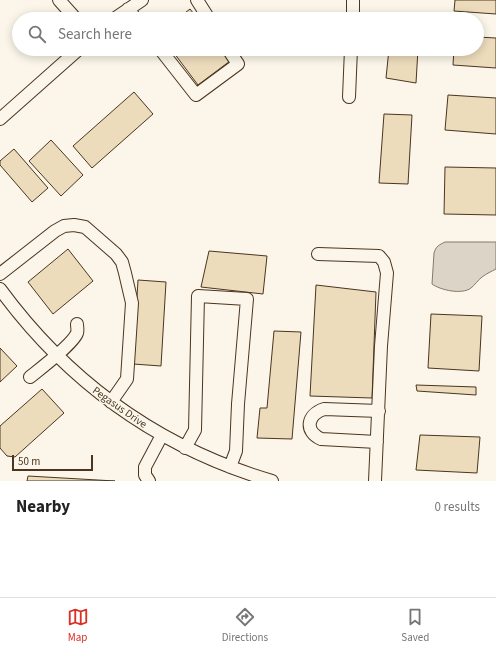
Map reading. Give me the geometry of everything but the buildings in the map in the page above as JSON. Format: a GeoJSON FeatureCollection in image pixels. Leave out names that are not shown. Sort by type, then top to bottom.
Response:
{"type":"FeatureCollection","features":[{"type":"Feature","properties":{"kind":"street"},"geometry":{"type":"LineString","coordinates":[[59,0],[70,12]]}},
{"type":"Feature","properties":{"kind":"street"},"geometry":{"type":"LineString","coordinates":[[124,12],[142,0]]}},
{"type":"Feature","properties":{"kind":"street"},"geometry":{"type":"LineString","coordinates":[[197,0],[205,12]]}},
{"type":"Feature","properties":{"kind":"street"},"geometry":{"type":"LineString","coordinates":[[353,0],[353,12]]}},
{"type":"Feature","properties":{"kind":"street"},"geometry":{"type":"LineString","coordinates":[[0,120],[71,56]]}},
{"type":"Feature","properties":{"kind":"street"},"geometry":{"type":"LineString","coordinates":[[165,56],[196,95],[238,64],[233,56]]}},
{"type":"Feature","properties":{"kind":"street"},"geometry":{"type":"LineString","coordinates":[[349,97],[351,56]]}},
{"type":"Feature","properties":{"kind":"street"},"geometry":{"type":"LineString","coordinates":[[0,274],[55,231],[64,226],[74,225],[85,227],[116,254],[122,262],[132,303],[128,379],[110,402]]}},
{"type":"Feature","properties":{"kind":"street"},"geometry":{"type":"LineString","coordinates":[[318,254],[379,256],[384,262],[387,273],[381,346],[375,481]]}},
{"type":"Feature","properties":{"kind":"street","name":"Pegasus Drive"},"geometry":{"type":"LineString","coordinates":[[0,289],[4,302],[40,339],[77,375],[110,402],[162,435],[234,473],[272,481]]}},
{"type":"Feature","properties":{"kind":"street"},"geometry":{"type":"LineString","coordinates":[[185,448],[195,430],[198,296],[247,299],[234,473]]}},
{"type":"Feature","properties":{"kind":"street"},"geometry":{"type":"LineString","coordinates":[[30,377],[57,356],[76,334],[77,324]]}},
{"type":"Feature","properties":{"kind":"street"},"geometry":{"type":"LineString","coordinates":[[377,442],[321,439],[311,432],[309,424],[314,414],[324,409],[378,411]]}},
{"type":"Feature","properties":{"kind":"street"},"geometry":{"type":"LineString","coordinates":[[149,481],[145,476],[145,467],[162,435]]}},
{"type":"Feature","properties":{"kind":"shaded area"},"geometry":{"type":"Polygon","coordinates":[[[445,242],[496,242],[496,269],[482,277],[467,290],[445,290],[432,284],[434,253],[438,246],[445,242]]]}}]}
